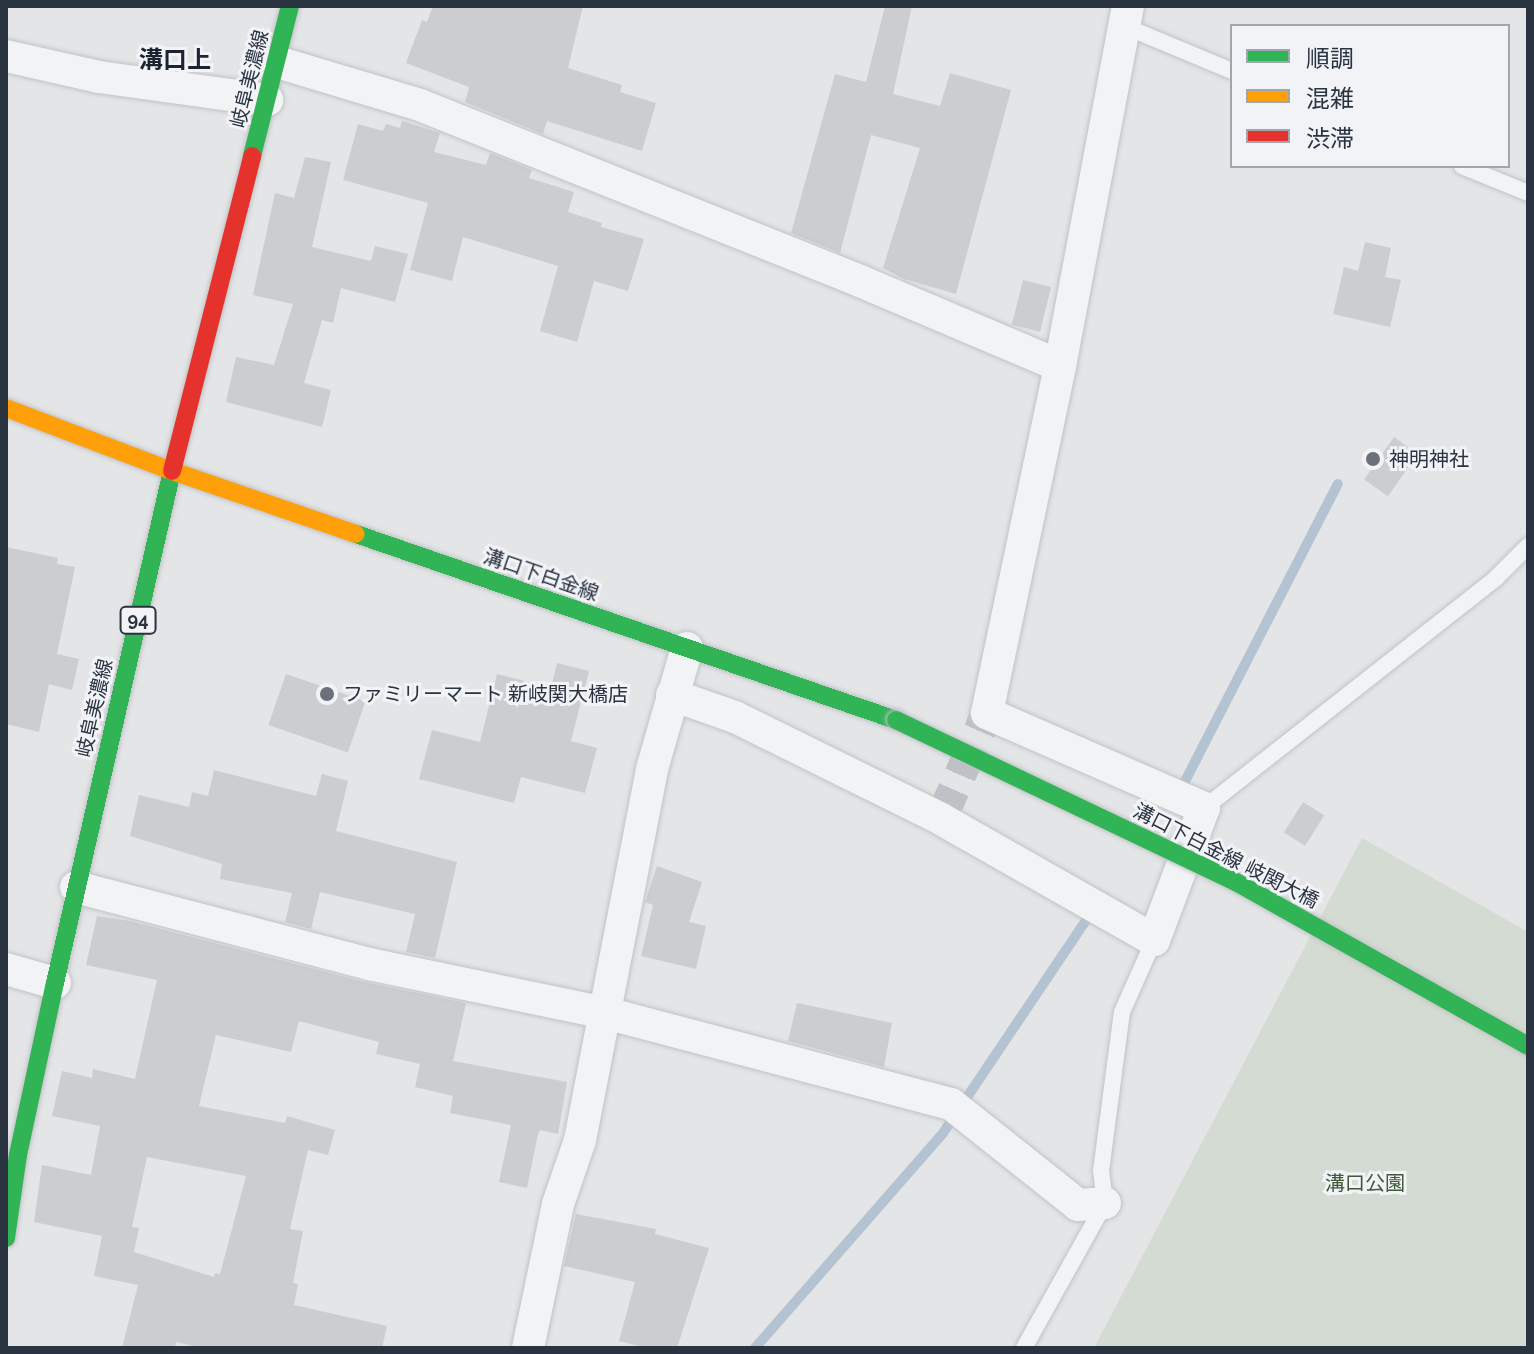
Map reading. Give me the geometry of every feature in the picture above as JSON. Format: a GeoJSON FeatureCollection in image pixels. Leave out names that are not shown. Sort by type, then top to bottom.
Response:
{"type":"FeatureCollection","features":[{"type":"Feature","properties":{"kind":"main road","name":"岐阜美濃線"},"geometry":{"type":"LineString","coordinates":[[6,1238],[10,1183],[76,887],[172,471],[290,6]]}},
{"type":"Feature","properties":{"kind":"main road","name":"溝口下白金線"},"geometry":{"type":"LineString","coordinates":[[6,408],[172,471],[896,720]]}},
{"type":"Feature","properties":{"kind":"main road","name":"溝口下白金線 岐関大橋"},"geometry":{"type":"LineString","coordinates":[[896,720],[1236,882],[1528,1046]]}},
{"type":"Feature","properties":{"kind":"street"},"geometry":{"type":"LineString","coordinates":[[672,695],[735,717],[941,819],[1154,940],[1204,808],[987,713],[1060,366],[1126,16]]}},
{"type":"Feature","properties":{"kind":"street"},"geometry":{"type":"LineString","coordinates":[[6,56],[99,77],[267,100]]}},
{"type":"Feature","properties":{"kind":"street"},"geometry":{"type":"LineString","coordinates":[[277,62],[420,105],[860,281],[1060,366]]}},
{"type":"Feature","properties":{"kind":"street"},"geometry":{"type":"LineString","coordinates":[[528,1348],[558,1204],[580,1140],[652,769],[687,648]]}},
{"type":"Feature","properties":{"kind":"street"},"geometry":{"type":"LineString","coordinates":[[76,887],[369,964],[606,1013],[960,1110],[1078,1205],[1105,1203]]}},
{"type":"Feature","properties":{"kind":"street"},"geometry":{"type":"LineString","coordinates":[[6,969],[55,983]]}},
{"type":"Feature","properties":{"kind":"lane"},"geometry":{"type":"LineString","coordinates":[[1126,16],[1230,70]]}},
{"type":"Feature","properties":{"kind":"lane"},"geometry":{"type":"LineString","coordinates":[[1467,168],[1528,193]]}},
{"type":"Feature","properties":{"kind":"lane"},"geometry":{"type":"LineString","coordinates":[[1204,808],[1496,578],[1528,546]]}},
{"type":"Feature","properties":{"kind":"lane"},"geometry":{"type":"LineString","coordinates":[[1024,1348],[1105,1203],[1101,1171],[1122,1012],[1154,940]]}},
{"type":"Feature","properties":{"kind":"green space","name":"溝口公園"},"geometry":{"type":"Polygon","coordinates":[[[1362,838],[1528,932],[1528,1348],[1094,1348],[1362,838]]]}},
{"type":"Feature","properties":{"kind":"building"},"geometry":{"type":"Polygon","coordinates":[[[433,6],[583,6],[568,68],[622,85],[620,92],[656,103],[642,151],[547,121],[543,134],[465,102],[469,87],[406,63],[422,20],[427,22],[433,6]]]}},
{"type":"Feature","properties":{"kind":"building"},"geometry":{"type":"Polygon","coordinates":[[[885,6],[912,6],[893,94],[940,106],[950,73],[1011,90],[956,294],[904,279],[883,268],[920,148],[871,135],[840,253],[791,233],[835,74],[866,82],[885,6]]]}},
{"type":"Feature","properties":{"kind":"building"},"geometry":{"type":"Polygon","coordinates":[[[402,121],[440,133],[434,152],[486,165],[490,153],[532,170],[529,178],[574,192],[568,212],[602,223],[601,227],[644,239],[628,291],[594,281],[577,342],[540,331],[558,266],[463,237],[452,281],[410,270],[428,203],[343,180],[358,124],[383,131],[386,124],[400,128],[402,121]]]}},
{"type":"Feature","properties":{"kind":"building"},"geometry":{"type":"Polygon","coordinates":[[[305,157],[331,162],[312,247],[371,261],[375,246],[408,254],[395,302],[341,288],[333,323],[322,320],[304,383],[331,390],[322,427],[226,402],[236,357],[274,365],[293,304],[253,295],[275,193],[294,198],[305,157]]]}},
{"type":"Feature","properties":{"kind":"building"},"geometry":{"type":"Polygon","coordinates":[[[1365,242],[1391,248],[1385,277],[1401,280],[1390,327],[1333,314],[1344,267],[1358,271],[1365,242]]]}},
{"type":"Feature","properties":{"kind":"building"},"geometry":{"type":"Polygon","coordinates":[[[1023,280],[1051,287],[1040,332],[1012,325],[1023,280]]]}},
{"type":"Feature","properties":{"kind":"building"},"geometry":{"type":"Polygon","coordinates":[[[1394,437],[1418,454],[1388,496],[1364,480],[1394,437]]]}},
{"type":"Feature","properties":{"kind":"building"},"geometry":{"type":"Polygon","coordinates":[[[6,547],[58,558],[57,564],[75,567],[57,654],[79,659],[72,690],[49,684],[39,732],[6,724],[6,547]]]}},
{"type":"Feature","properties":{"kind":"building"},"geometry":{"type":"Polygon","coordinates":[[[557,663],[589,671],[571,741],[597,748],[585,793],[521,777],[514,803],[419,779],[432,730],[480,742],[497,674],[551,688],[557,663]]]}},
{"type":"Feature","properties":{"kind":"building"},"geometry":{"type":"Polygon","coordinates":[[[286,674],[365,701],[348,752],[268,725],[286,674]]]}},
{"type":"Feature","properties":{"kind":"building"},"geometry":{"type":"Polygon","coordinates":[[[214,770],[316,796],[322,774],[348,781],[336,831],[457,862],[435,958],[406,952],[415,914],[320,892],[311,929],[285,922],[292,893],[220,879],[222,864],[130,836],[139,795],[189,807],[192,792],[208,796],[214,770]]]}},
{"type":"Feature","properties":{"kind":"building"},"geometry":{"type":"Polygon","coordinates":[[[1303,802],[1324,815],[1305,846],[1284,833],[1303,802]]]}},
{"type":"Feature","properties":{"kind":"building"},"geometry":{"type":"Polygon","coordinates":[[[657,866],[702,882],[689,922],[706,926],[696,969],[641,956],[653,905],[645,902],[657,866]]]}},
{"type":"Feature","properties":{"kind":"building"},"geometry":{"type":"Polygon","coordinates":[[[97,916],[130,921],[364,982],[466,1003],[453,1061],[567,1082],[558,1134],[540,1130],[527,1188],[499,1182],[511,1125],[450,1113],[453,1096],[415,1087],[420,1064],[376,1054],[379,1042],[299,1021],[291,1052],[216,1035],[199,1106],[285,1123],[287,1116],[335,1130],[328,1155],[308,1150],[290,1229],[303,1231],[293,1283],[298,1284],[294,1305],[387,1326],[382,1348],[201,1348],[176,1342],[175,1348],[122,1348],[138,1285],[94,1276],[102,1236],[34,1222],[42,1165],[91,1175],[100,1126],[52,1116],[62,1071],[92,1078],[93,1069],[135,1079],[157,980],[86,965],[97,916]],[[147,1157],[132,1227],[139,1228],[134,1252],[214,1277],[215,1273],[220,1274],[246,1176],[147,1157]]]}},
{"type":"Feature","properties":{"kind":"building"},"geometry":{"type":"Polygon","coordinates":[[[797,1003],[892,1023],[884,1067],[788,1041],[797,1003]]]}},
{"type":"Feature","properties":{"kind":"building"},"geometry":{"type":"Polygon","coordinates":[[[576,1214],[656,1229],[655,1234],[709,1248],[677,1348],[647,1348],[619,1341],[635,1282],[564,1266],[576,1214]]]}},
{"type":"Feature","properties":{"kind":"waterway"},"geometry":{"type":"LineString","coordinates":[[1181,789],[1338,484]]}},
{"type":"Feature","properties":{"kind":"waterway"},"geometry":{"type":"LineString","coordinates":[[755,1348],[943,1133],[1086,920]]}},
{"type":"Feature","properties":{"kind":"tunnel"},"geometry":{"type":"LineString","coordinates":[[941,819],[987,713]]}},
{"type":"Feature","properties":{"kind":"traffic: fast"},"geometry":{"type":"LineString","coordinates":[[252,156],[290,6]]}},
{"type":"Feature","properties":{"kind":"traffic: fast"},"geometry":{"type":"LineString","coordinates":[[6,1238],[18,1155],[55,983],[172,471]]}},
{"type":"Feature","properties":{"kind":"traffic: fast"},"geometry":{"type":"LineString","coordinates":[[356,534],[896,720]]}},
{"type":"Feature","properties":{"kind":"traffic: fast"},"geometry":{"type":"LineString","coordinates":[[896,720],[1236,882],[1528,1046]]}},
{"type":"Feature","properties":{"kind":"traffic: slow"},"geometry":{"type":"LineString","coordinates":[[6,408],[172,471],[356,534]]}},
{"type":"Feature","properties":{"kind":"traffic: jam"},"geometry":{"type":"LineString","coordinates":[[172,471],[252,156]]}},
{"type":"Feature","properties":{"kind":"place","name":"神明神社"},"geometry":{"type":"Point","coordinates":[1373,459]}},
{"type":"Feature","properties":{"kind":"place","name":"ファミリーマート 新岐関大橋店"},"geometry":{"type":"Point","coordinates":[327,694]}},
{"type":"Feature","properties":{"kind":"district","name":"溝口上"},"geometry":{"type":"Point","coordinates":[175,60]}}]}
